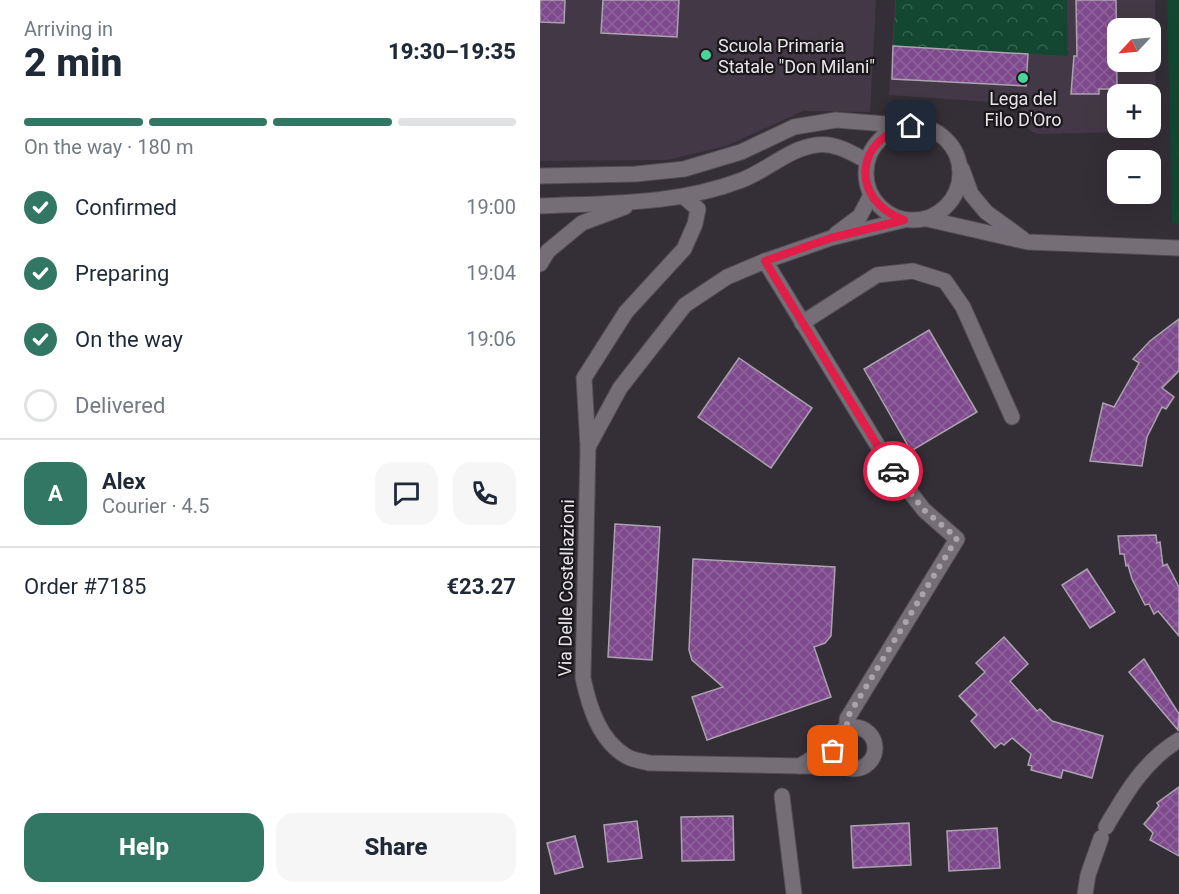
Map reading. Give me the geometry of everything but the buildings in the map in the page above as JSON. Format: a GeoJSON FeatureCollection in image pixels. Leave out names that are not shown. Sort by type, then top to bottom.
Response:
{"type":"FeatureCollection","features":[{"type":"Feature","properties":{"kind":"street"},"geometry":{"type":"LineString","coordinates":[[540,176],[636,174],[684,169],[741,152],[794,127],[836,120],[926,128],[939,134],[949,143],[971,194],[986,212],[1028,242]]}},
{"type":"Feature","properties":{"kind":"street"},"geometry":{"type":"LineString","coordinates":[[911,126],[896,129],[883,136],[873,147],[867,161],[865,173],[871,195],[879,207],[891,215],[904,220],[927,219],[939,213],[949,204],[956,194],[960,181],[960,168],[956,155]]}},
{"type":"Feature","properties":{"kind":"street"},"geometry":{"type":"LineString","coordinates":[[540,206],[639,202],[684,197],[744,180],[790,153],[818,144],[846,149],[867,161]]}},
{"type":"Feature","properties":{"kind":"street","name":"Via Delle Costellazioni"},"geometry":{"type":"LineString","coordinates":[[831,238],[860,216],[871,195]]}},
{"type":"Feature","properties":{"kind":"street","name":"Via Delle Costellazioni"},"geometry":{"type":"LineString","coordinates":[[684,197],[698,209],[695,224],[684,249],[626,312],[584,378],[588,447],[583,678],[586,696],[601,730],[609,741],[627,757],[649,763],[861,769],[874,758],[875,741],[864,728],[855,726],[847,728]]}},
{"type":"Feature","properties":{"kind":"street"},"geometry":{"type":"LineString","coordinates":[[540,264],[548,251],[582,223],[639,202]]}},
{"type":"Feature","properties":{"kind":"street"},"geometry":{"type":"LineString","coordinates":[[927,219],[1028,242],[1179,248]]}},
{"type":"Feature","properties":{"kind":"street","name":"Via Delle Costellazioni"},"geometry":{"type":"LineString","coordinates":[[588,447],[620,388],[685,305],[727,277],[765,261],[831,238],[904,220]]}},
{"type":"Feature","properties":{"kind":"street"},"geometry":{"type":"LineString","coordinates":[[765,261],[892,470],[924,510],[957,538],[847,718],[847,728],[838,734],[833,745],[800,766]]}},
{"type":"Feature","properties":{"kind":"street"},"geometry":{"type":"LineString","coordinates":[[802,323],[877,275],[913,271],[945,281],[963,307],[1012,417]]}},
{"type":"Feature","properties":{"kind":"street"},"geometry":{"type":"LineString","coordinates":[[1085,894],[1088,875],[1104,833],[1130,786],[1166,747],[1179,740]]}},
{"type":"Feature","properties":{"kind":"street"},"geometry":{"type":"LineString","coordinates":[[833,745],[835,757],[844,767]]}},
{"type":"Feature","properties":{"kind":"street"},"geometry":{"type":"LineString","coordinates":[[782,796],[794,894]]}},
{"type":"Feature","properties":{"kind":"shaded area","name":"Scuola Primaria Statale \"Don Milani\""},"geometry":{"type":"Polygon","coordinates":[[[540,0],[876,0],[870,112],[803,111],[726,146],[667,160],[540,161],[540,0]]]}},
{"type":"Feature","properties":{"kind":"shaded area","name":"Lega del Filo D'Oro"},"geometry":{"type":"Polygon","coordinates":[[[895,0],[1155,0],[1155,18],[1107,18],[1107,72],[1156,72],[1156,84],[1107,84],[1107,132],[1039,134],[1032,132],[1022,122],[1021,104],[889,95],[895,0]]]}},
{"type":"Feature","properties":{"kind":"green space"},"geometry":{"type":"Polygon","coordinates":[[[896,0],[1067,0],[1068,56],[893,46],[896,0]]]}},
{"type":"Feature","properties":{"kind":"green space"},"geometry":{"type":"Polygon","coordinates":[[[1167,0],[1179,0],[1179,224],[1172,223],[1167,0]]]}},
{"type":"Feature","properties":{"kind":"way so far"},"geometry":{"type":"LineString","coordinates":[[833,751],[838,734],[847,728],[847,718],[957,538],[924,510],[893,471]]}},
{"type":"Feature","properties":{"kind":"place","name":"Scuola Primaria Statale \"Don Milani\""},"geometry":{"type":"Point","coordinates":[706,55]}},
{"type":"Feature","properties":{"kind":"place","name":"Lega del Filo D'Oro"},"geometry":{"type":"Point","coordinates":[1023,78]}},
{"type":"Feature","properties":{"kind":"route"},"geometry":{"type":"LineString","coordinates":[[893,471],[765,261],[831,238],[904,220],[879,207],[871,195],[865,173],[873,147],[883,136],[896,129],[911,126]]}}]}
